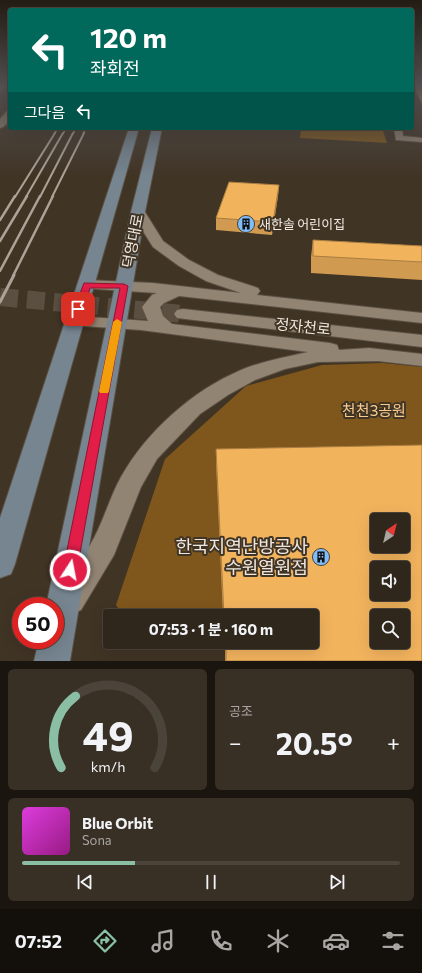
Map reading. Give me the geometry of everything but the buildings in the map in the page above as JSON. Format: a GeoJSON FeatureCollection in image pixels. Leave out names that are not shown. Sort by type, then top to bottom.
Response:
{"type":"FeatureCollection","features":[{"type":"Feature","properties":{"kind":"main road","name":"덕영대로"},"geometry":{"type":"LineString","coordinates":[[0,564],[133,130]]}},
{"type":"Feature","properties":{"kind":"main road","name":"덕영대로"},"geometry":{"type":"LineString","coordinates":[[64,600],[138,212],[157,130]]}},
{"type":"Feature","properties":{"kind":"main road","name":"덕영대로"},"geometry":{"type":"LineString","coordinates":[[52,661],[54,649]]}},
{"type":"Feature","properties":{"kind":"street"},"geometry":{"type":"LineString","coordinates":[[0,125],[8,115]]}},
{"type":"Feature","properties":{"kind":"street"},"geometry":{"type":"LineString","coordinates":[[398,130],[399,138],[422,140]]}},
{"type":"Feature","properties":{"kind":"street"},"geometry":{"type":"LineString","coordinates":[[138,212],[158,244],[184,263],[212,278],[248,290],[318,307]]}},
{"type":"Feature","properties":{"kind":"street"},"geometry":{"type":"LineString","coordinates":[[87,285],[124,286],[176,291],[422,318]]}},
{"type":"Feature","properties":{"kind":"street"},"geometry":{"type":"LineString","coordinates":[[168,329],[155,318],[152,307],[158,299],[176,291]]}},
{"type":"Feature","properties":{"kind":"street","name":"정자천로"},"geometry":{"type":"LineString","coordinates":[[183,314],[422,341]]}},
{"type":"Feature","properties":{"kind":"street"},"geometry":{"type":"LineString","coordinates":[[74,321],[168,329],[422,360]]}},
{"type":"Feature","properties":{"kind":"street"},"geometry":{"type":"LineString","coordinates":[[64,611],[104,546],[130,484],[149,453],[192,409],[248,375],[281,364],[318,356],[381,355]]}},
{"type":"Feature","properties":{"kind":"green space"},"geometry":{"type":"Polygon","coordinates":[[[301,130],[383,130],[387,143],[300,138],[301,130]]]}},
{"type":"Feature","properties":{"kind":"green space","name":"천천3공원"},"geometry":{"type":"Polygon","coordinates":[[[383,363],[422,367],[422,458],[232,609],[119,609],[116,605],[165,459],[246,386],[322,365],[383,363]]]}},
{"type":"Feature","properties":{"kind":"tunnel"},"geometry":{"type":"LineString","coordinates":[[0,297],[183,314]]}},
{"type":"Feature","properties":{"kind":"railway"},"geometry":{"type":"LineString","coordinates":[[54,134],[57,130]]}},
{"type":"Feature","properties":{"kind":"railway"},"geometry":{"type":"LineString","coordinates":[[63,134],[65,130]]}},
{"type":"Feature","properties":{"kind":"railway"},"geometry":{"type":"LineString","coordinates":[[73,134],[75,130]]}},
{"type":"Feature","properties":{"kind":"railway"},"geometry":{"type":"LineString","coordinates":[[83,134],[85,130]]}},
{"type":"Feature","properties":{"kind":"railway"},"geometry":{"type":"LineString","coordinates":[[15,197],[55,133]]}},
{"type":"Feature","properties":{"kind":"railway"},"geometry":{"type":"LineString","coordinates":[[26,197],[63,133]]}},
{"type":"Feature","properties":{"kind":"railway"},"geometry":{"type":"LineString","coordinates":[[40,197],[73,133]]}},
{"type":"Feature","properties":{"kind":"railway"},"geometry":{"type":"LineString","coordinates":[[52,197],[84,133]]}},
{"type":"Feature","properties":{"kind":"railway"},"geometry":{"type":"LineString","coordinates":[[0,220],[15,196]]}},
{"type":"Feature","properties":{"kind":"railway"},"geometry":{"type":"LineString","coordinates":[[0,241],[27,196]]}},
{"type":"Feature","properties":{"kind":"railway"},"geometry":{"type":"LineString","coordinates":[[0,271],[40,196]]}},
{"type":"Feature","properties":{"kind":"railway"},"geometry":{"type":"LineString","coordinates":[[13,276],[53,196]]}},
{"type":"Feature","properties":{"kind":"railway"},"geometry":{"type":"LineString","coordinates":[[0,302],[14,275]]}},
{"type":"Feature","properties":{"kind":"slow traffic"},"geometry":{"type":"LineString","coordinates":[[104,391],[117,322]]}},
{"type":"Feature","properties":{"kind":"place","name":"새한솔 어린이집"},"geometry":{"type":"Point","coordinates":[246,224]}},
{"type":"Feature","properties":{"kind":"place","name":"한국지역난방공사 수원열원점"},"geometry":{"type":"Point","coordinates":[321,557]}},
{"type":"Feature","properties":{"kind":"route"},"geometry":{"type":"LineString","coordinates":[[70,570],[124,286],[87,285],[78,309]]}}]}
